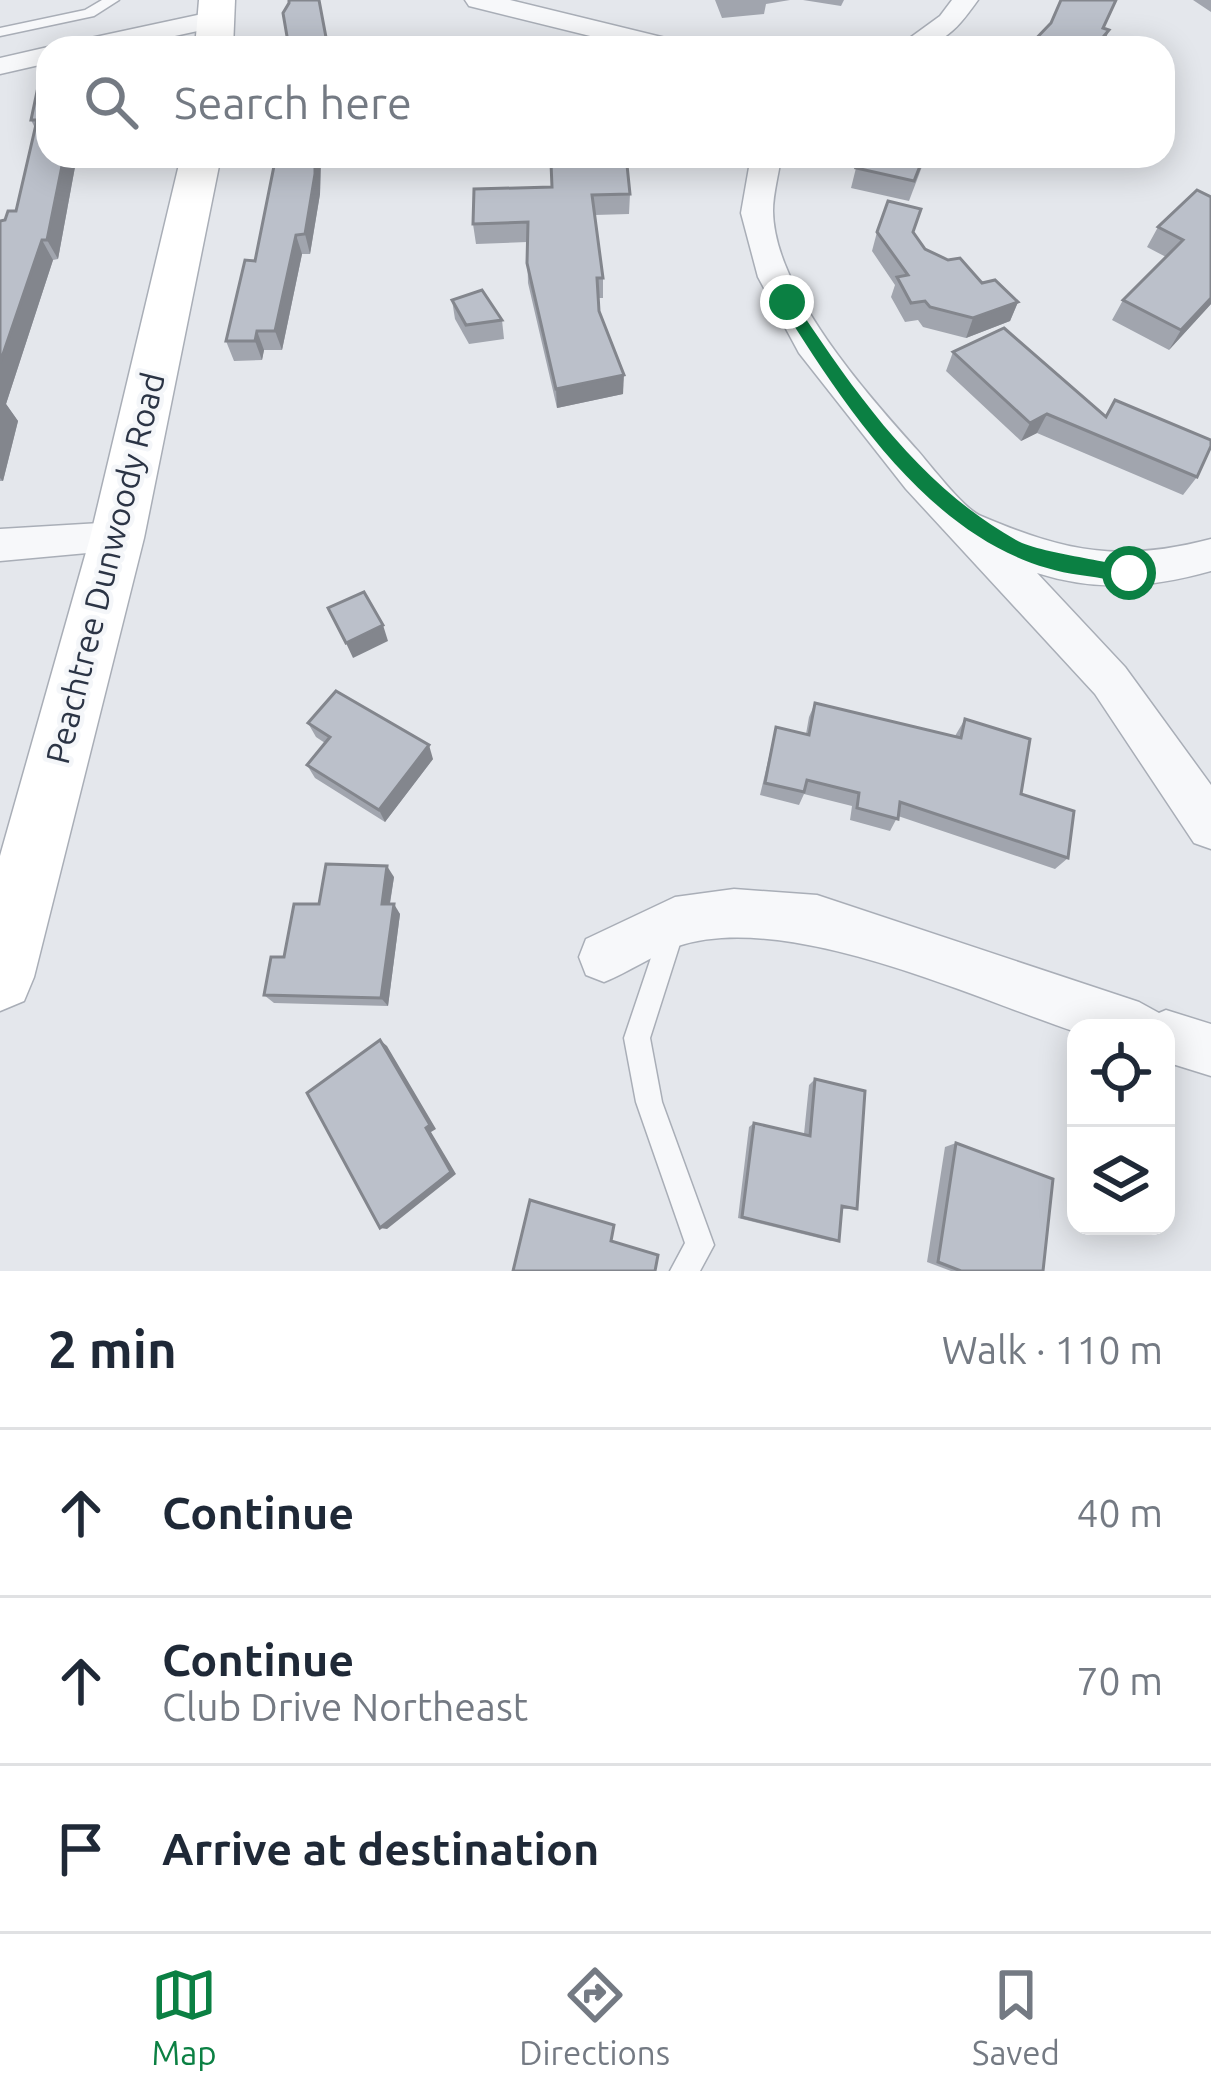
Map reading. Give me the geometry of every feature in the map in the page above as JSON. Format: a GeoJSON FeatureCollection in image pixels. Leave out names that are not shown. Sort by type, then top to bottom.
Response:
{"type":"FeatureCollection","features":[{"type":"Feature","properties":{"kind":"main road","name":"Peachtree Dunwoody Road"},"geometry":{"type":"LineString","coordinates":[[0,977],[117,538],[198,168]]}},
{"type":"Feature","properties":{"kind":"street"},"geometry":{"type":"LineString","coordinates":[[478,0],[624,36]]}},
{"type":"Feature","properties":{"kind":"street"},"geometry":{"type":"LineString","coordinates":[[928,36],[949,22],[965,0]]}},
{"type":"Feature","properties":{"kind":"street"},"geometry":{"type":"LineString","coordinates":[[144,36],[216,22]]}},
{"type":"Feature","properties":{"kind":"street"},"geometry":{"type":"LineString","coordinates":[[0,66],[36,58]]}},
{"type":"Feature","properties":{"kind":"street"},"geometry":{"type":"LineString","coordinates":[[763,168],[754,200],[758,234],[787,302],[849,397],[1115,686],[1169,758],[1211,827]]}},
{"type":"Feature","properties":{"kind":"street"},"geometry":{"type":"LineString","coordinates":[[944,502],[1012,547],[1093,572],[1163,570],[1211,555]]}},
{"type":"Feature","properties":{"kind":"street"},"geometry":{"type":"LineString","coordinates":[[0,544],[117,538]]}},
{"type":"Feature","properties":{"kind":"street"},"geometry":{"type":"LineString","coordinates":[[604,957],[675,922],[734,913],[817,920],[1112,1019]]}},
{"type":"Feature","properties":{"kind":"street"},"geometry":{"type":"LineString","coordinates":[[1175,1039],[1211,1050]]}},
{"type":"Feature","properties":{"kind":"lane"},"geometry":{"type":"LineString","coordinates":[[0,32],[89,13],[112,0]]}},
{"type":"Feature","properties":{"kind":"lane"},"geometry":{"type":"LineString","coordinates":[[675,922],[637,1038],[650,1102],[700,1245],[684,1271]]}},
{"type":"Feature","properties":{"kind":"building"},"geometry":{"type":"Polygon","coordinates":[[[319,0],[326,36],[287,36],[283,13],[289,3],[319,0]]]}},
{"type":"Feature","properties":{"kind":"building"},"geometry":{"type":"Polygon","coordinates":[[[1061,0],[1116,0],[1104,36],[1039,36],[1051,23],[1061,0]]]}},
{"type":"Feature","properties":{"kind":"building"},"geometry":{"type":"Polygon","coordinates":[[[36,124],[36,168],[62,168],[47,240],[42,240],[0,363],[0,221],[8,211],[16,211],[36,124]]]}},
{"type":"Feature","properties":{"kind":"building"},"geometry":{"type":"Polygon","coordinates":[[[274,168],[315,168],[305,234],[296,235],[275,331],[257,331],[255,341],[226,341],[245,260],[255,261],[274,168]]]}},
{"type":"Feature","properties":{"kind":"building"},"geometry":{"type":"Polygon","coordinates":[[[551,168],[627,168],[630,194],[592,195],[603,278],[597,278],[599,311],[624,375],[556,389],[527,263],[528,222],[473,224],[474,189],[552,187],[551,168]]]}},
{"type":"Feature","properties":{"kind":"building"},"geometry":{"type":"Polygon","coordinates":[[[856,168],[919,168],[914,181],[856,168]]]}},
{"type":"Feature","properties":{"kind":"building"},"geometry":{"type":"Polygon","coordinates":[[[1197,190],[1211,197],[1211,298],[1181,330],[1123,300],[1183,240],[1158,227],[1197,190]]]}},
{"type":"Feature","properties":{"kind":"building"},"geometry":{"type":"Polygon","coordinates":[[[888,201],[921,209],[913,232],[925,249],[948,260],[960,258],[982,283],[995,280],[1018,302],[973,318],[930,307],[925,301],[911,303],[897,277],[908,275],[877,232],[888,201]]]}},
{"type":"Feature","properties":{"kind":"building"},"geometry":{"type":"Polygon","coordinates":[[[482,290],[502,320],[466,325],[452,300],[482,290]]]}},
{"type":"Feature","properties":{"kind":"building"},"geometry":{"type":"Polygon","coordinates":[[[1004,328],[1106,417],[1115,400],[1211,440],[1197,477],[1047,414],[1030,423],[953,352],[1004,328]]]}},
{"type":"Feature","properties":{"kind":"building"},"geometry":{"type":"Polygon","coordinates":[[[364,592],[383,625],[346,643],[328,608],[364,592]]]}},
{"type":"Feature","properties":{"kind":"building"},"geometry":{"type":"Polygon","coordinates":[[[336,691],[429,745],[379,810],[307,765],[330,737],[308,723],[336,691]]]}},
{"type":"Feature","properties":{"kind":"building"},"geometry":{"type":"Polygon","coordinates":[[[815,703],[961,738],[965,719],[1030,739],[1021,794],[1074,811],[1068,858],[900,802],[898,819],[857,808],[859,793],[807,780],[804,792],[765,783],[776,727],[809,735],[815,703]]]}},
{"type":"Feature","properties":{"kind":"building"},"geometry":{"type":"Polygon","coordinates":[[[326,864],[387,866],[382,904],[394,904],[381,998],[264,995],[271,957],[284,957],[294,904],[319,904],[326,864]]]}},
{"type":"Feature","properties":{"kind":"building"},"geometry":{"type":"Polygon","coordinates":[[[380,1040],[430,1125],[426,1128],[451,1172],[380,1228],[307,1093],[380,1040]]]}},
{"type":"Feature","properties":{"kind":"building"},"geometry":{"type":"Polygon","coordinates":[[[815,1079],[865,1091],[857,1209],[842,1206],[839,1241],[742,1217],[754,1123],[810,1136],[815,1079]]]}},
{"type":"Feature","properties":{"kind":"building"},"geometry":{"type":"Polygon","coordinates":[[[956,1143],[1053,1179],[1043,1271],[961,1271],[938,1262],[956,1143]]]}},
{"type":"Feature","properties":{"kind":"building"},"geometry":{"type":"Polygon","coordinates":[[[530,1200],[614,1225],[611,1241],[658,1255],[655,1271],[513,1271],[530,1200]]]}},
{"type":"Feature","properties":{"kind":"route"},"geometry":{"type":"LineString","coordinates":[[787,302],[849,397],[944,502],[1012,547],[1093,572],[1129,573]]}}]}
